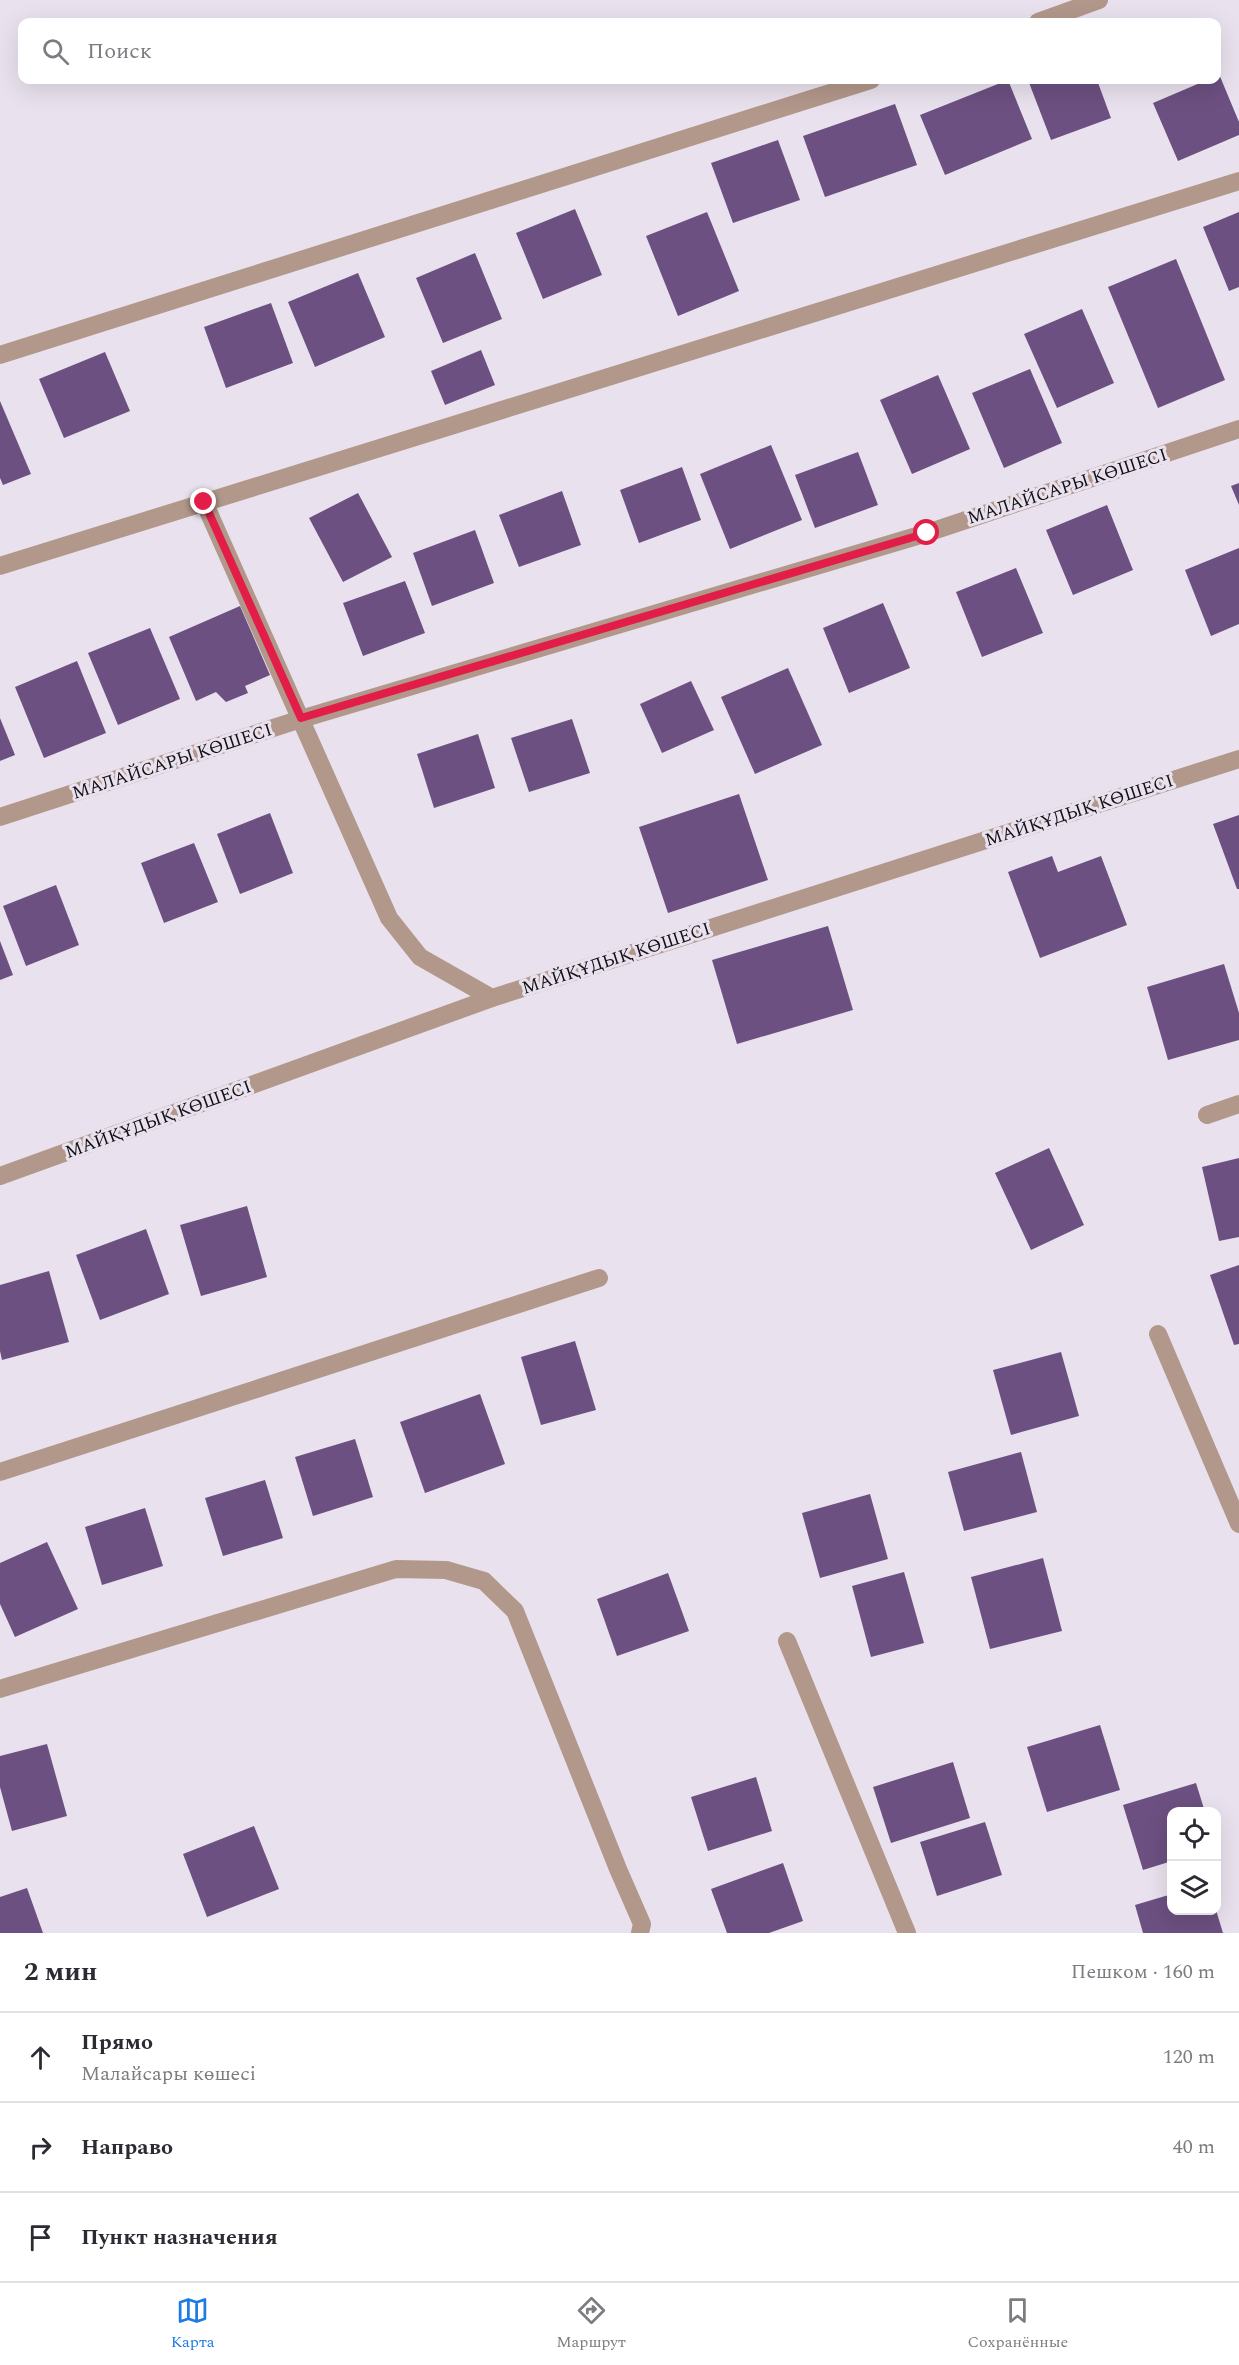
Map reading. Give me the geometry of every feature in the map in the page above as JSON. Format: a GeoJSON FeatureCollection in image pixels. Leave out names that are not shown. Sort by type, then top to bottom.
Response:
{"type":"FeatureCollection","features":[{"type":"Feature","properties":{"kind":"street"},"geometry":{"type":"LineString","coordinates":[[1049,18],[1099,0]]}},
{"type":"Feature","properties":{"kind":"street"},"geometry":{"type":"LineString","coordinates":[[0,356],[858,84]]}},
{"type":"Feature","properties":{"kind":"street"},"geometry":{"type":"LineString","coordinates":[[0,566],[1239,181]]}},
{"type":"Feature","properties":{"kind":"street","name":"МАЛАЙСАРЫ КӨШЕСІ"},"geometry":{"type":"LineString","coordinates":[[0,817],[301,718],[927,533],[1239,429]]}},
{"type":"Feature","properties":{"kind":"street"},"geometry":{"type":"LineString","coordinates":[[204,502],[389,918],[420,957],[492,998]]}},
{"type":"Feature","properties":{"kind":"street","name":"МАЙҚҰДЫҚ КӨШЕСІ"},"geometry":{"type":"LineString","coordinates":[[0,1176],[492,998],[1239,759]]}},
{"type":"Feature","properties":{"kind":"street"},"geometry":{"type":"LineString","coordinates":[[1207,1115],[1239,1104]]}},
{"type":"Feature","properties":{"kind":"street"},"geometry":{"type":"LineString","coordinates":[[0,1472],[599,1278]]}},
{"type":"Feature","properties":{"kind":"street"},"geometry":{"type":"LineString","coordinates":[[1158,1335],[1239,1524]]}},
{"type":"Feature","properties":{"kind":"street"},"geometry":{"type":"LineString","coordinates":[[0,1689],[396,1569],[446,1570],[483,1581],[515,1611],[642,1924],[640,1933]]}},
{"type":"Feature","properties":{"kind":"street"},"geometry":{"type":"LineString","coordinates":[[787,1641],[907,1933]]}},
{"type":"Feature","properties":{"kind":"building"},"geometry":{"type":"Polygon","coordinates":[[[1221,79],[1239,122],[1239,135],[1178,161],[1153,103],[1198,84],[1221,84],[1221,79]]]}},
{"type":"Feature","properties":{"kind":"building"},"geometry":{"type":"Polygon","coordinates":[[[998,84],[1010,84],[1032,139],[945,175],[920,115],[998,84]]]}},
{"type":"Feature","properties":{"kind":"building"},"geometry":{"type":"Polygon","coordinates":[[[1030,84],[1098,84],[1111,118],[1051,140],[1030,84]]]}},
{"type":"Feature","properties":{"kind":"building"},"geometry":{"type":"Polygon","coordinates":[[[895,104],[917,165],[825,197],[803,136],[895,104]]]}},
{"type":"Feature","properties":{"kind":"building"},"geometry":{"type":"Polygon","coordinates":[[[778,140],[800,200],[733,223],[711,163],[778,140]]]}},
{"type":"Feature","properties":{"kind":"building"},"geometry":{"type":"Polygon","coordinates":[[[575,209],[602,275],[543,299],[516,233],[575,209]]]}},
{"type":"Feature","properties":{"kind":"building"},"geometry":{"type":"Polygon","coordinates":[[[707,212],[739,291],[678,316],[646,236],[707,212]]]}},
{"type":"Feature","properties":{"kind":"building"},"geometry":{"type":"Polygon","coordinates":[[[1239,212],[1239,287],[1229,291],[1203,227],[1239,212]]]}},
{"type":"Feature","properties":{"kind":"building"},"geometry":{"type":"Polygon","coordinates":[[[475,253],[502,319],[443,343],[416,278],[475,253]]]}},
{"type":"Feature","properties":{"kind":"building"},"geometry":{"type":"Polygon","coordinates":[[[1176,259],[1225,380],[1158,408],[1108,287],[1176,259]]]}},
{"type":"Feature","properties":{"kind":"building"},"geometry":{"type":"Polygon","coordinates":[[[358,273],[385,337],[315,367],[288,302],[358,273]]]}},
{"type":"Feature","properties":{"kind":"building"},"geometry":{"type":"Polygon","coordinates":[[[271,303],[293,363],[226,388],[204,327],[271,303]]]}},
{"type":"Feature","properties":{"kind":"building"},"geometry":{"type":"Polygon","coordinates":[[[1082,309],[1114,383],[1057,408],[1024,334],[1082,309]]]}},
{"type":"Feature","properties":{"kind":"building"},"geometry":{"type":"Polygon","coordinates":[[[481,350],[495,385],[445,405],[431,371],[481,350]]]}},
{"type":"Feature","properties":{"kind":"building"},"geometry":{"type":"Polygon","coordinates":[[[105,352],[130,411],[64,438],[39,379],[105,352]]]}},
{"type":"Feature","properties":{"kind":"building"},"geometry":{"type":"Polygon","coordinates":[[[1030,369],[1062,443],[1004,468],[972,393],[1030,369]]]}},
{"type":"Feature","properties":{"kind":"building"},"geometry":{"type":"Polygon","coordinates":[[[938,375],[970,449],[912,474],[880,400],[938,375]]]}},
{"type":"Feature","properties":{"kind":"building"},"geometry":{"type":"Polygon","coordinates":[[[0,401],[31,474],[3,485],[0,478],[0,401]]]}},
{"type":"Feature","properties":{"kind":"building"},"geometry":{"type":"Polygon","coordinates":[[[771,445],[802,520],[730,549],[700,474],[771,445]]]}},
{"type":"Feature","properties":{"kind":"building"},"geometry":{"type":"Polygon","coordinates":[[[858,452],[878,505],[815,528],[795,475],[858,452]]]}},
{"type":"Feature","properties":{"kind":"building"},"geometry":{"type":"Polygon","coordinates":[[[682,467],[701,520],[639,543],[620,490],[682,467]]]}},
{"type":"Feature","properties":{"kind":"building"},"geometry":{"type":"Polygon","coordinates":[[[1239,483],[1239,505],[1231,486],[1239,483]]]}},
{"type":"Feature","properties":{"kind":"building"},"geometry":{"type":"Polygon","coordinates":[[[562,491],[581,545],[519,567],[499,515],[562,491]]]}},
{"type":"Feature","properties":{"kind":"building"},"geometry":{"type":"Polygon","coordinates":[[[358,493],[392,557],[343,582],[309,518],[358,493]]]}},
{"type":"Feature","properties":{"kind":"building"},"geometry":{"type":"Polygon","coordinates":[[[1107,505],[1133,570],[1073,595],[1046,530],[1107,505]]]}},
{"type":"Feature","properties":{"kind":"building"},"geometry":{"type":"Polygon","coordinates":[[[475,530],[494,583],[432,606],[413,553],[475,530]]]}},
{"type":"Feature","properties":{"kind":"building"},"geometry":{"type":"Polygon","coordinates":[[[1239,548],[1239,624],[1211,636],[1185,570],[1239,548]]]}},
{"type":"Feature","properties":{"kind":"building"},"geometry":{"type":"Polygon","coordinates":[[[1016,568],[1043,633],[982,657],[956,592],[1016,568]]]}},
{"type":"Feature","properties":{"kind":"building"},"geometry":{"type":"Polygon","coordinates":[[[405,581],[425,633],[363,656],[343,603],[405,581]]]}},
{"type":"Feature","properties":{"kind":"building"},"geometry":{"type":"Polygon","coordinates":[[[883,603],[910,668],[849,693],[823,628],[883,603]]]}},
{"type":"Feature","properties":{"kind":"building"},"geometry":{"type":"Polygon","coordinates":[[[240,606],[270,675],[245,686],[248,693],[226,702],[216,692],[196,701],[169,637],[240,606]]]}},
{"type":"Feature","properties":{"kind":"building"},"geometry":{"type":"Polygon","coordinates":[[[150,628],[180,699],[118,725],[88,653],[150,628]]]}},
{"type":"Feature","properties":{"kind":"building"},"geometry":{"type":"Polygon","coordinates":[[[77,661],[106,733],[44,758],[15,687],[77,661]]]}},
{"type":"Feature","properties":{"kind":"building"},"geometry":{"type":"Polygon","coordinates":[[[788,668],[822,745],[755,774],[721,697],[788,668]]]}},
{"type":"Feature","properties":{"kind":"building"},"geometry":{"type":"Polygon","coordinates":[[[691,681],[714,730],[662,753],[640,704],[691,681]]]}},
{"type":"Feature","properties":{"kind":"building"},"geometry":{"type":"Polygon","coordinates":[[[0,718],[15,755],[0,761],[0,718]]]}},
{"type":"Feature","properties":{"kind":"building"},"geometry":{"type":"Polygon","coordinates":[[[572,719],[590,773],[529,792],[511,738],[572,719]]]}},
{"type":"Feature","properties":{"kind":"building"},"geometry":{"type":"Polygon","coordinates":[[[478,734],[495,788],[434,808],[417,754],[478,734]]]}},
{"type":"Feature","properties":{"kind":"building"},"geometry":{"type":"Polygon","coordinates":[[[739,794],[768,880],[668,913],[639,827],[739,794]]]}},
{"type":"Feature","properties":{"kind":"building"},"geometry":{"type":"Polygon","coordinates":[[[270,813],[293,873],[240,894],[217,834],[270,813]]]}},
{"type":"Feature","properties":{"kind":"building"},"geometry":{"type":"Polygon","coordinates":[[[1239,815],[1239,889],[1237,889],[1213,824],[1239,815]]]}},
{"type":"Feature","properties":{"kind":"building"},"geometry":{"type":"Polygon","coordinates":[[[194,843],[218,902],[164,923],[141,863],[194,843]]]}},
{"type":"Feature","properties":{"kind":"building"},"geometry":{"type":"Polygon","coordinates":[[[1052,856],[1058,872],[1101,856],[1127,925],[1040,958],[1008,872],[1052,856]]]}},
{"type":"Feature","properties":{"kind":"building"},"geometry":{"type":"Polygon","coordinates":[[[56,885],[79,945],[26,966],[3,906],[56,885]]]}},
{"type":"Feature","properties":{"kind":"building"},"geometry":{"type":"Polygon","coordinates":[[[828,926],[853,1010],[737,1044],[712,960],[828,926]]]}},
{"type":"Feature","properties":{"kind":"building"},"geometry":{"type":"Polygon","coordinates":[[[0,941],[13,975],[0,980],[0,941]]]}},
{"type":"Feature","properties":{"kind":"building"},"geometry":{"type":"Polygon","coordinates":[[[1224,964],[1239,1013],[1239,1040],[1168,1060],[1147,987],[1224,964]]]}},
{"type":"Feature","properties":{"kind":"building"},"geometry":{"type":"Polygon","coordinates":[[[1049,1148],[1084,1225],[1031,1250],[995,1173],[1049,1148]]]}},
{"type":"Feature","properties":{"kind":"building"},"geometry":{"type":"Polygon","coordinates":[[[1239,1158],[1239,1237],[1219,1241],[1202,1167],[1239,1158]]]}},
{"type":"Feature","properties":{"kind":"building"},"geometry":{"type":"Polygon","coordinates":[[[247,1206],[267,1277],[201,1296],[180,1225],[247,1206]]]}},
{"type":"Feature","properties":{"kind":"building"},"geometry":{"type":"Polygon","coordinates":[[[146,1229],[169,1294],[100,1320],[76,1255],[146,1229]]]}},
{"type":"Feature","properties":{"kind":"building"},"geometry":{"type":"Polygon","coordinates":[[[1239,1265],[1239,1344],[1234,1345],[1210,1275],[1239,1265]]]}},
{"type":"Feature","properties":{"kind":"building"},"geometry":{"type":"Polygon","coordinates":[[[49,1271],[69,1342],[2,1360],[0,1285],[49,1271]]]}},
{"type":"Feature","properties":{"kind":"building"},"geometry":{"type":"Polygon","coordinates":[[[575,1341],[596,1410],[541,1425],[521,1357],[575,1341]]]}},
{"type":"Feature","properties":{"kind":"building"},"geometry":{"type":"Polygon","coordinates":[[[1061,1352],[1079,1416],[1011,1435],[993,1370],[1061,1352]]]}},
{"type":"Feature","properties":{"kind":"building"},"geometry":{"type":"Polygon","coordinates":[[[480,1394],[505,1464],[425,1493],[400,1422],[480,1394]]]}},
{"type":"Feature","properties":{"kind":"building"},"geometry":{"type":"Polygon","coordinates":[[[355,1439],[373,1497],[313,1516],[295,1457],[355,1439]]]}},
{"type":"Feature","properties":{"kind":"building"},"geometry":{"type":"Polygon","coordinates":[[[1021,1452],[1037,1512],[964,1531],[948,1472],[1021,1452]]]}},
{"type":"Feature","properties":{"kind":"building"},"geometry":{"type":"Polygon","coordinates":[[[265,1480],[283,1538],[223,1556],[205,1498],[265,1480]]]}},
{"type":"Feature","properties":{"kind":"building"},"geometry":{"type":"Polygon","coordinates":[[[870,1494],[888,1559],[820,1578],[802,1513],[870,1494]]]}},
{"type":"Feature","properties":{"kind":"building"},"geometry":{"type":"Polygon","coordinates":[[[145,1508],[163,1566],[102,1585],[85,1527],[145,1508]]]}},
{"type":"Feature","properties":{"kind":"building"},"geometry":{"type":"Polygon","coordinates":[[[47,1542],[78,1609],[15,1637],[0,1604],[0,1563],[47,1542]]]}},
{"type":"Feature","properties":{"kind":"building"},"geometry":{"type":"Polygon","coordinates":[[[1043,1558],[1062,1631],[990,1649],[971,1577],[1043,1558]]]}},
{"type":"Feature","properties":{"kind":"building"},"geometry":{"type":"Polygon","coordinates":[[[904,1572],[924,1643],[871,1657],[852,1586],[904,1572]]]}},
{"type":"Feature","properties":{"kind":"building"},"geometry":{"type":"Polygon","coordinates":[[[668,1573],[689,1631],[617,1656],[597,1599],[668,1573]]]}},
{"type":"Feature","properties":{"kind":"building"},"geometry":{"type":"Polygon","coordinates":[[[1100,1725],[1120,1790],[1047,1812],[1027,1747],[1100,1725]]]}},
{"type":"Feature","properties":{"kind":"building"},"geometry":{"type":"Polygon","coordinates":[[[47,1744],[67,1816],[12,1831],[0,1787],[0,1756],[47,1744]]]}},
{"type":"Feature","properties":{"kind":"building"},"geometry":{"type":"Polygon","coordinates":[[[953,1762],[970,1818],[891,1843],[873,1787],[953,1762]]]}},
{"type":"Feature","properties":{"kind":"building"},"geometry":{"type":"Polygon","coordinates":[[[756,1777],[772,1831],[708,1851],[691,1797],[756,1777]]]}},
{"type":"Feature","properties":{"kind":"building"},"geometry":{"type":"Polygon","coordinates":[[[1196,1783],[1203,1807],[1167,1807],[1167,1863],[1143,1870],[1123,1805],[1196,1783]]]}},
{"type":"Feature","properties":{"kind":"building"},"geometry":{"type":"Polygon","coordinates":[[[985,1822],[1002,1875],[937,1896],[920,1842],[985,1822]]]}},
{"type":"Feature","properties":{"kind":"building"},"geometry":{"type":"Polygon","coordinates":[[[254,1826],[279,1889],[207,1917],[183,1854],[254,1826]]]}},
{"type":"Feature","properties":{"kind":"building"},"geometry":{"type":"Polygon","coordinates":[[[783,1863],[803,1921],[769,1933],[727,1933],[711,1889],[783,1863]]]}},
{"type":"Feature","properties":{"kind":"building"},"geometry":{"type":"Polygon","coordinates":[[[27,1888],[43,1933],[0,1933],[0,1897],[27,1888]]]}},
{"type":"Feature","properties":{"kind":"building"},"geometry":{"type":"Polygon","coordinates":[[[1167,1895],[1167,1915],[1218,1915],[1223,1933],[1143,1933],[1135,1905],[1167,1895]]]}},
{"type":"Feature","properties":{"kind":"route"},"geometry":{"type":"LineString","coordinates":[[204,502],[301,718],[927,533]]}}]}
